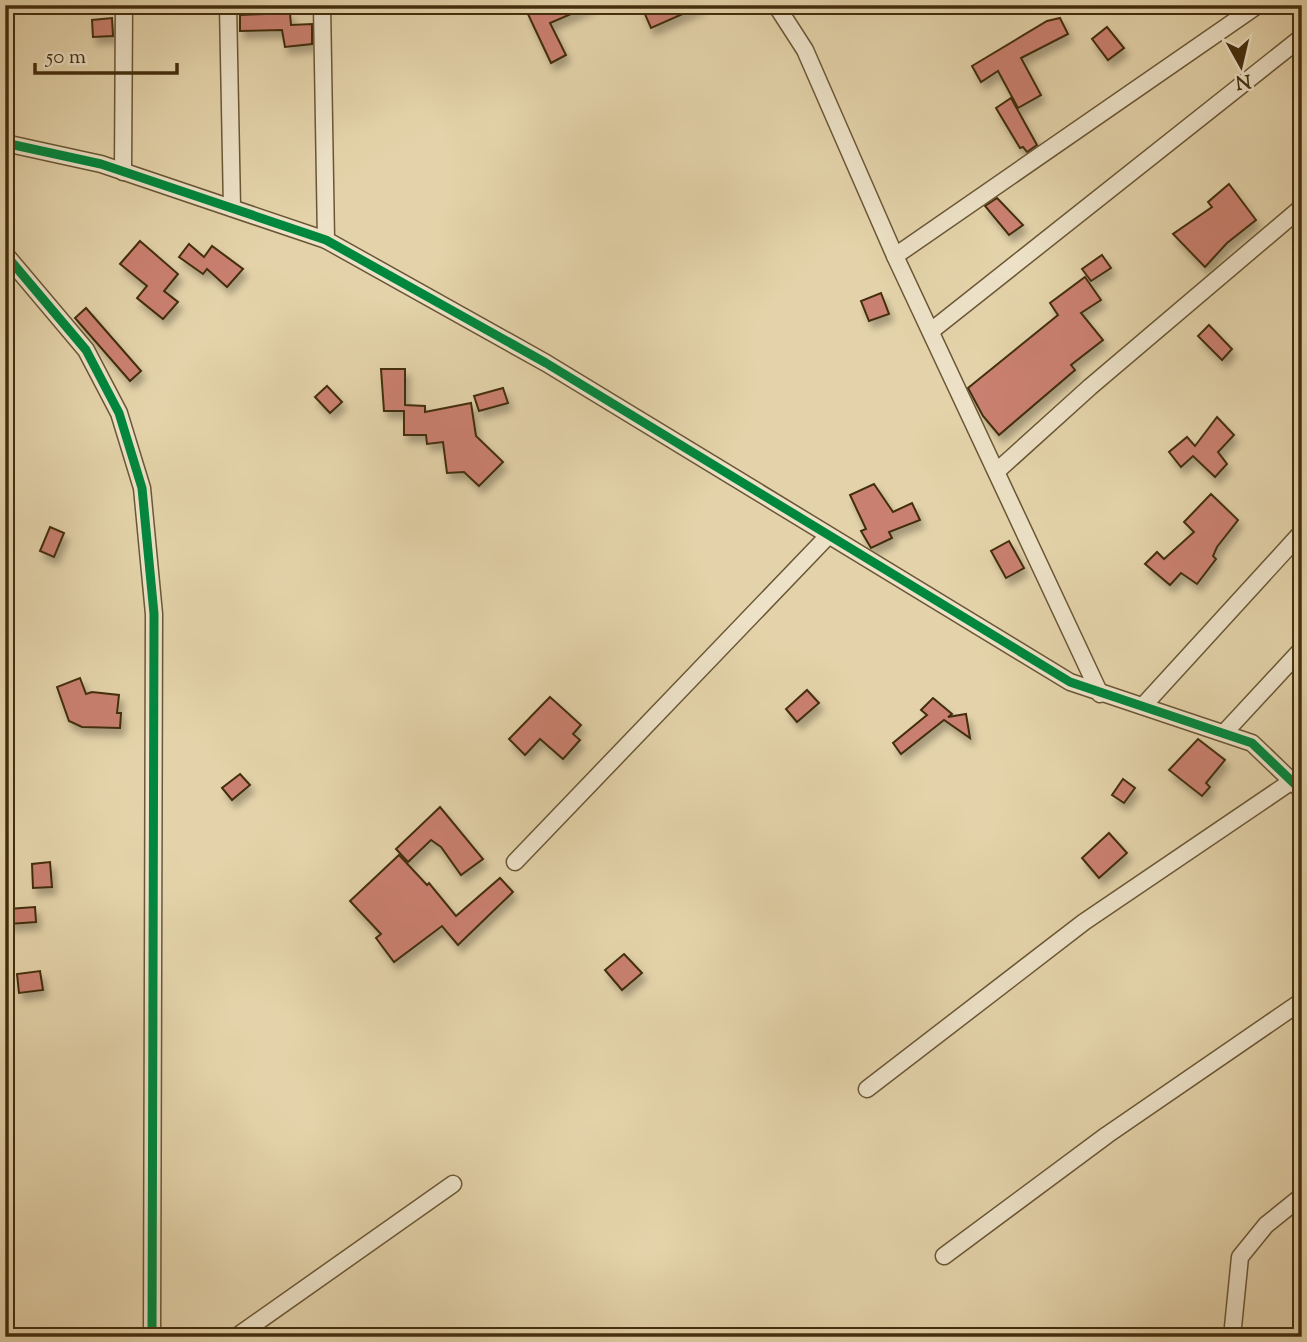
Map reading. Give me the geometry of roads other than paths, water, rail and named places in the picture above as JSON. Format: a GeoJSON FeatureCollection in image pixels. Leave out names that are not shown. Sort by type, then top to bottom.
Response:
{"type":"FeatureCollection","features":[{"type":"Feature","properties":{"kind":"street"},"geometry":{"type":"LineString","coordinates":[[123,172],[124,5]]}},
{"type":"Feature","properties":{"kind":"street"},"geometry":{"type":"LineString","coordinates":[[228,5],[232,208]]}},
{"type":"Feature","properties":{"kind":"street"},"geometry":{"type":"LineString","coordinates":[[322,5],[326,240]]}},
{"type":"Feature","properties":{"kind":"street"},"geometry":{"type":"LineString","coordinates":[[776,5],[805,50],[895,257],[1100,694]]}},
{"type":"Feature","properties":{"kind":"street"},"geometry":{"type":"LineString","coordinates":[[895,257],[1258,5]]}},
{"type":"Feature","properties":{"kind":"street"},"geometry":{"type":"LineString","coordinates":[[931,331],[1302,37]]}},
{"type":"Feature","properties":{"kind":"street"},"geometry":{"type":"LineString","coordinates":[[5,144],[123,172],[326,240],[546,363],[827,537],[1070,682],[1252,743],[1297,786],[1084,922],[867,1089]]}},
{"type":"Feature","properties":{"kind":"street"},"geometry":{"type":"LineString","coordinates":[[997,471],[1090,387],[1302,207]]}},
{"type":"Feature","properties":{"kind":"street"},"geometry":{"type":"LineString","coordinates":[[5,254],[86,350],[120,413],[142,488],[154,614],[152,1337]]}},
{"type":"Feature","properties":{"kind":"street"},"geometry":{"type":"LineString","coordinates":[[1143,706],[1302,532]]}},
{"type":"Feature","properties":{"kind":"street"},"geometry":{"type":"LineString","coordinates":[[515,862],[827,537]]}},
{"type":"Feature","properties":{"kind":"street"},"geometry":{"type":"LineString","coordinates":[[1225,732],[1302,649]]}},
{"type":"Feature","properties":{"kind":"street"},"geometry":{"type":"LineString","coordinates":[[944,1256],[1107,1135],[1302,1001]]}},
{"type":"Feature","properties":{"kind":"street"},"geometry":{"type":"LineString","coordinates":[[236,1337],[453,1184]]}},
{"type":"Feature","properties":{"kind":"street"},"geometry":{"type":"LineString","coordinates":[[1231,1337],[1240,1257],[1257,1234],[1302,1196]]}}]}
